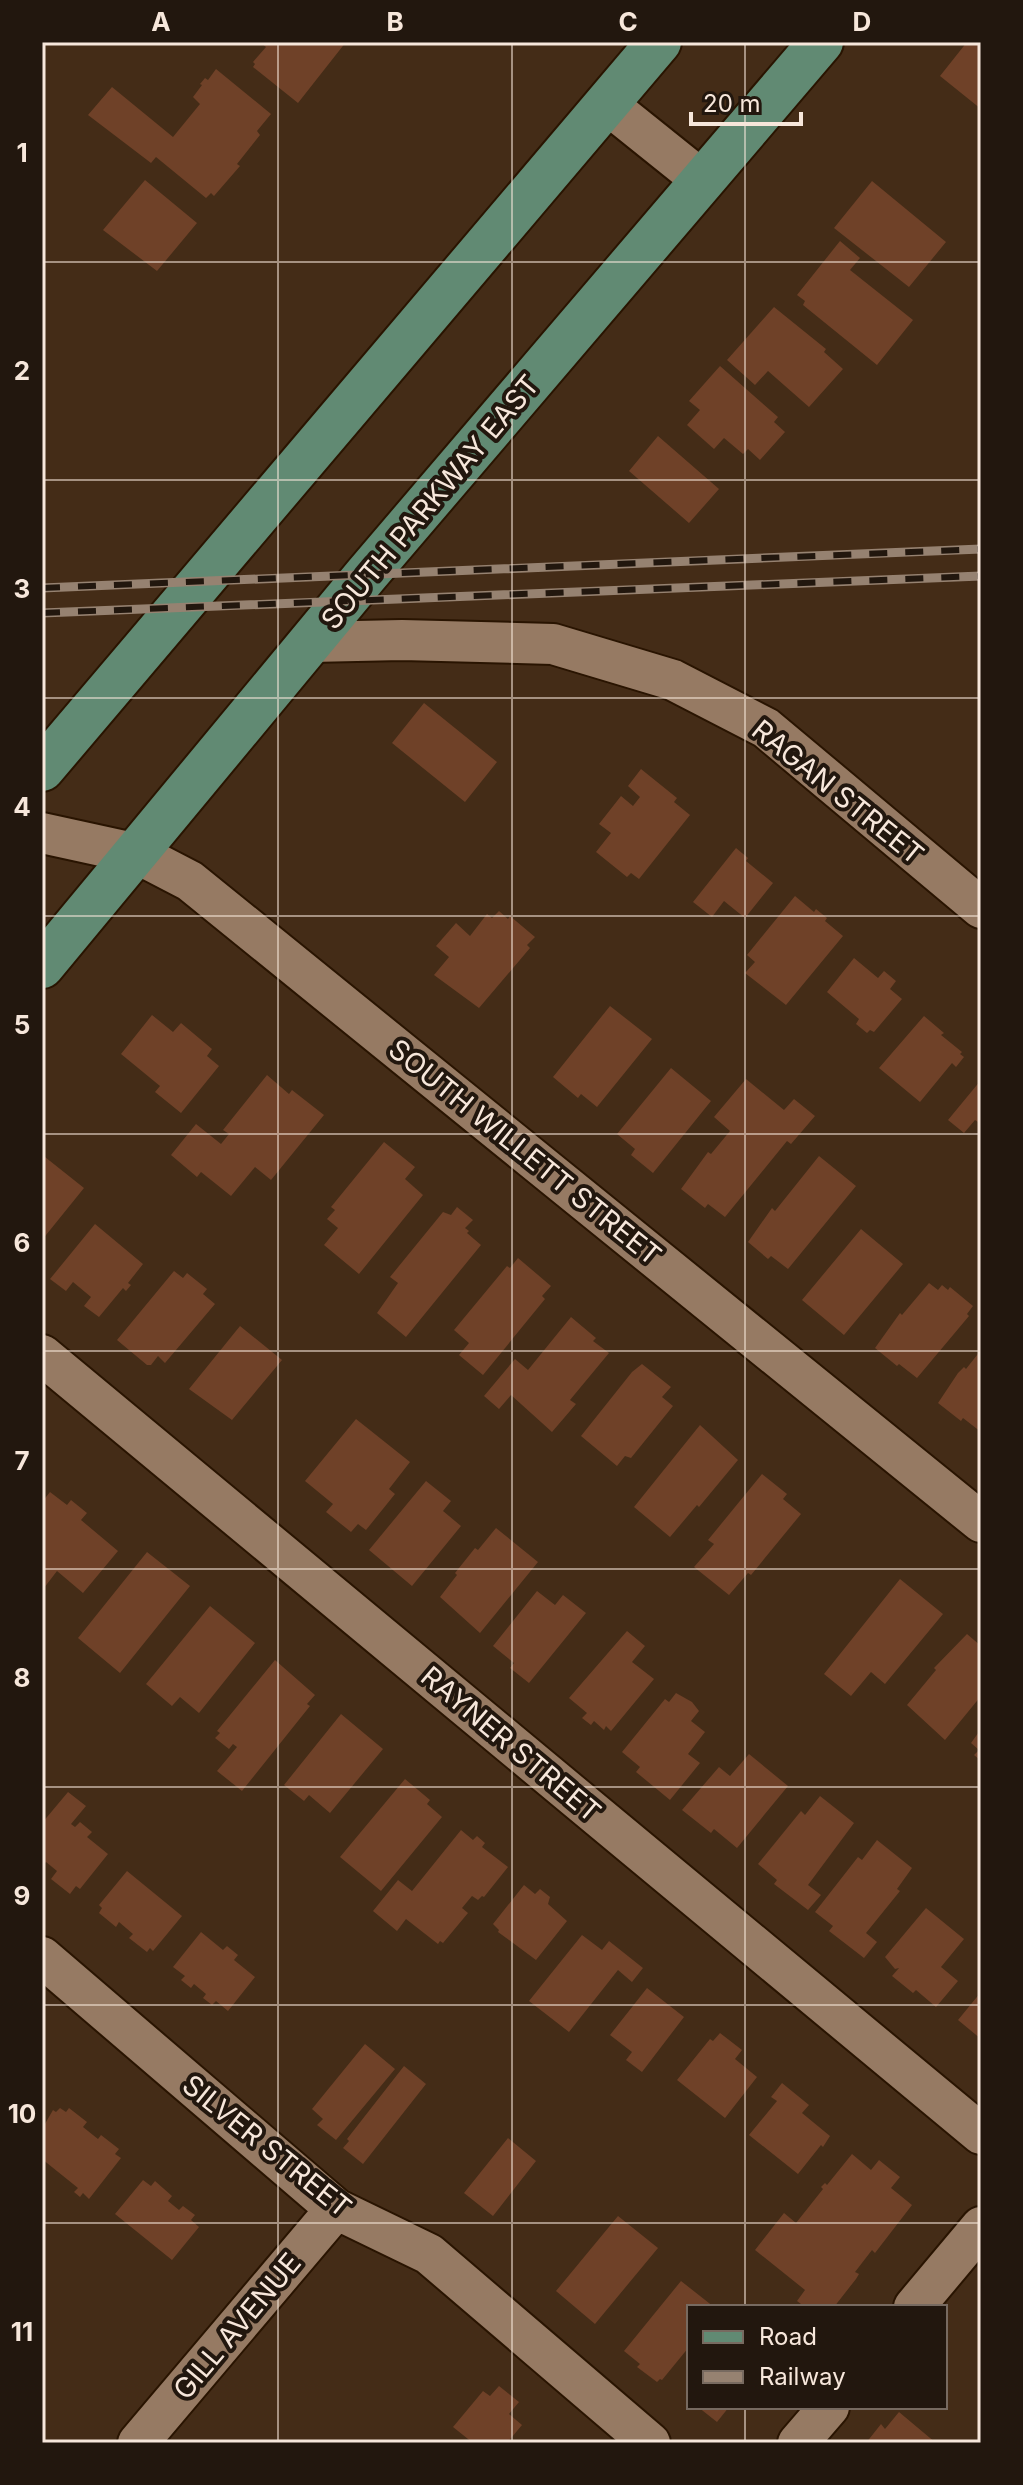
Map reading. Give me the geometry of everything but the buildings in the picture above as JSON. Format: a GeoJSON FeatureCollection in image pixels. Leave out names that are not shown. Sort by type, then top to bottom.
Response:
{"type":"FeatureCollection","features":[{"type":"Feature","properties":{"kind":"main road"},"geometry":{"type":"LineString","coordinates":[[42,769],[659,42]]}},
{"type":"Feature","properties":{"kind":"main road","name":"SOUTH PARKWAY EAST"},"geometry":{"type":"LineString","coordinates":[[42,966],[311,642],[821,42]]}},
{"type":"Feature","properties":{"kind":"street"},"geometry":{"type":"LineString","coordinates":[[607,104],[703,181]]}},
{"type":"Feature","properties":{"kind":"street","name":"RAGAN STREET"},"geometry":{"type":"LineString","coordinates":[[311,642],[402,640],[553,644],[673,680],[766,728],[981,908]]}},
{"type":"Feature","properties":{"kind":"street","name":"SOUTH WILLETT STREET"},"geometry":{"type":"LineString","coordinates":[[42,833],[138,854],[190,881],[981,1522]]}},
{"type":"Feature","properties":{"kind":"street","name":"RAYNER STREET"},"geometry":{"type":"LineString","coordinates":[[42,1355],[981,2134]]}},
{"type":"Feature","properties":{"kind":"street","name":"SILVER STREET"},"geometry":{"type":"LineString","coordinates":[[42,1957],[336,2209],[429,2254],[650,2443]]}},
{"type":"Feature","properties":{"kind":"street","name":"GILL AVENUE"},"geometry":{"type":"LineString","coordinates":[[138,2443],[336,2209]]}},
{"type":"Feature","properties":{"kind":"street"},"geometry":{"type":"LineString","coordinates":[[916,2305],[981,2227]]}},
{"type":"Feature","properties":{"kind":"street"},"geometry":{"type":"LineString","coordinates":[[798,2443],[827,2409]]}},
{"type":"Feature","properties":{"kind":"railway"},"geometry":{"type":"LineString","coordinates":[[42,588],[981,549]]}},
{"type":"Feature","properties":{"kind":"railway"},"geometry":{"type":"LineString","coordinates":[[42,613],[981,576]]}}]}
